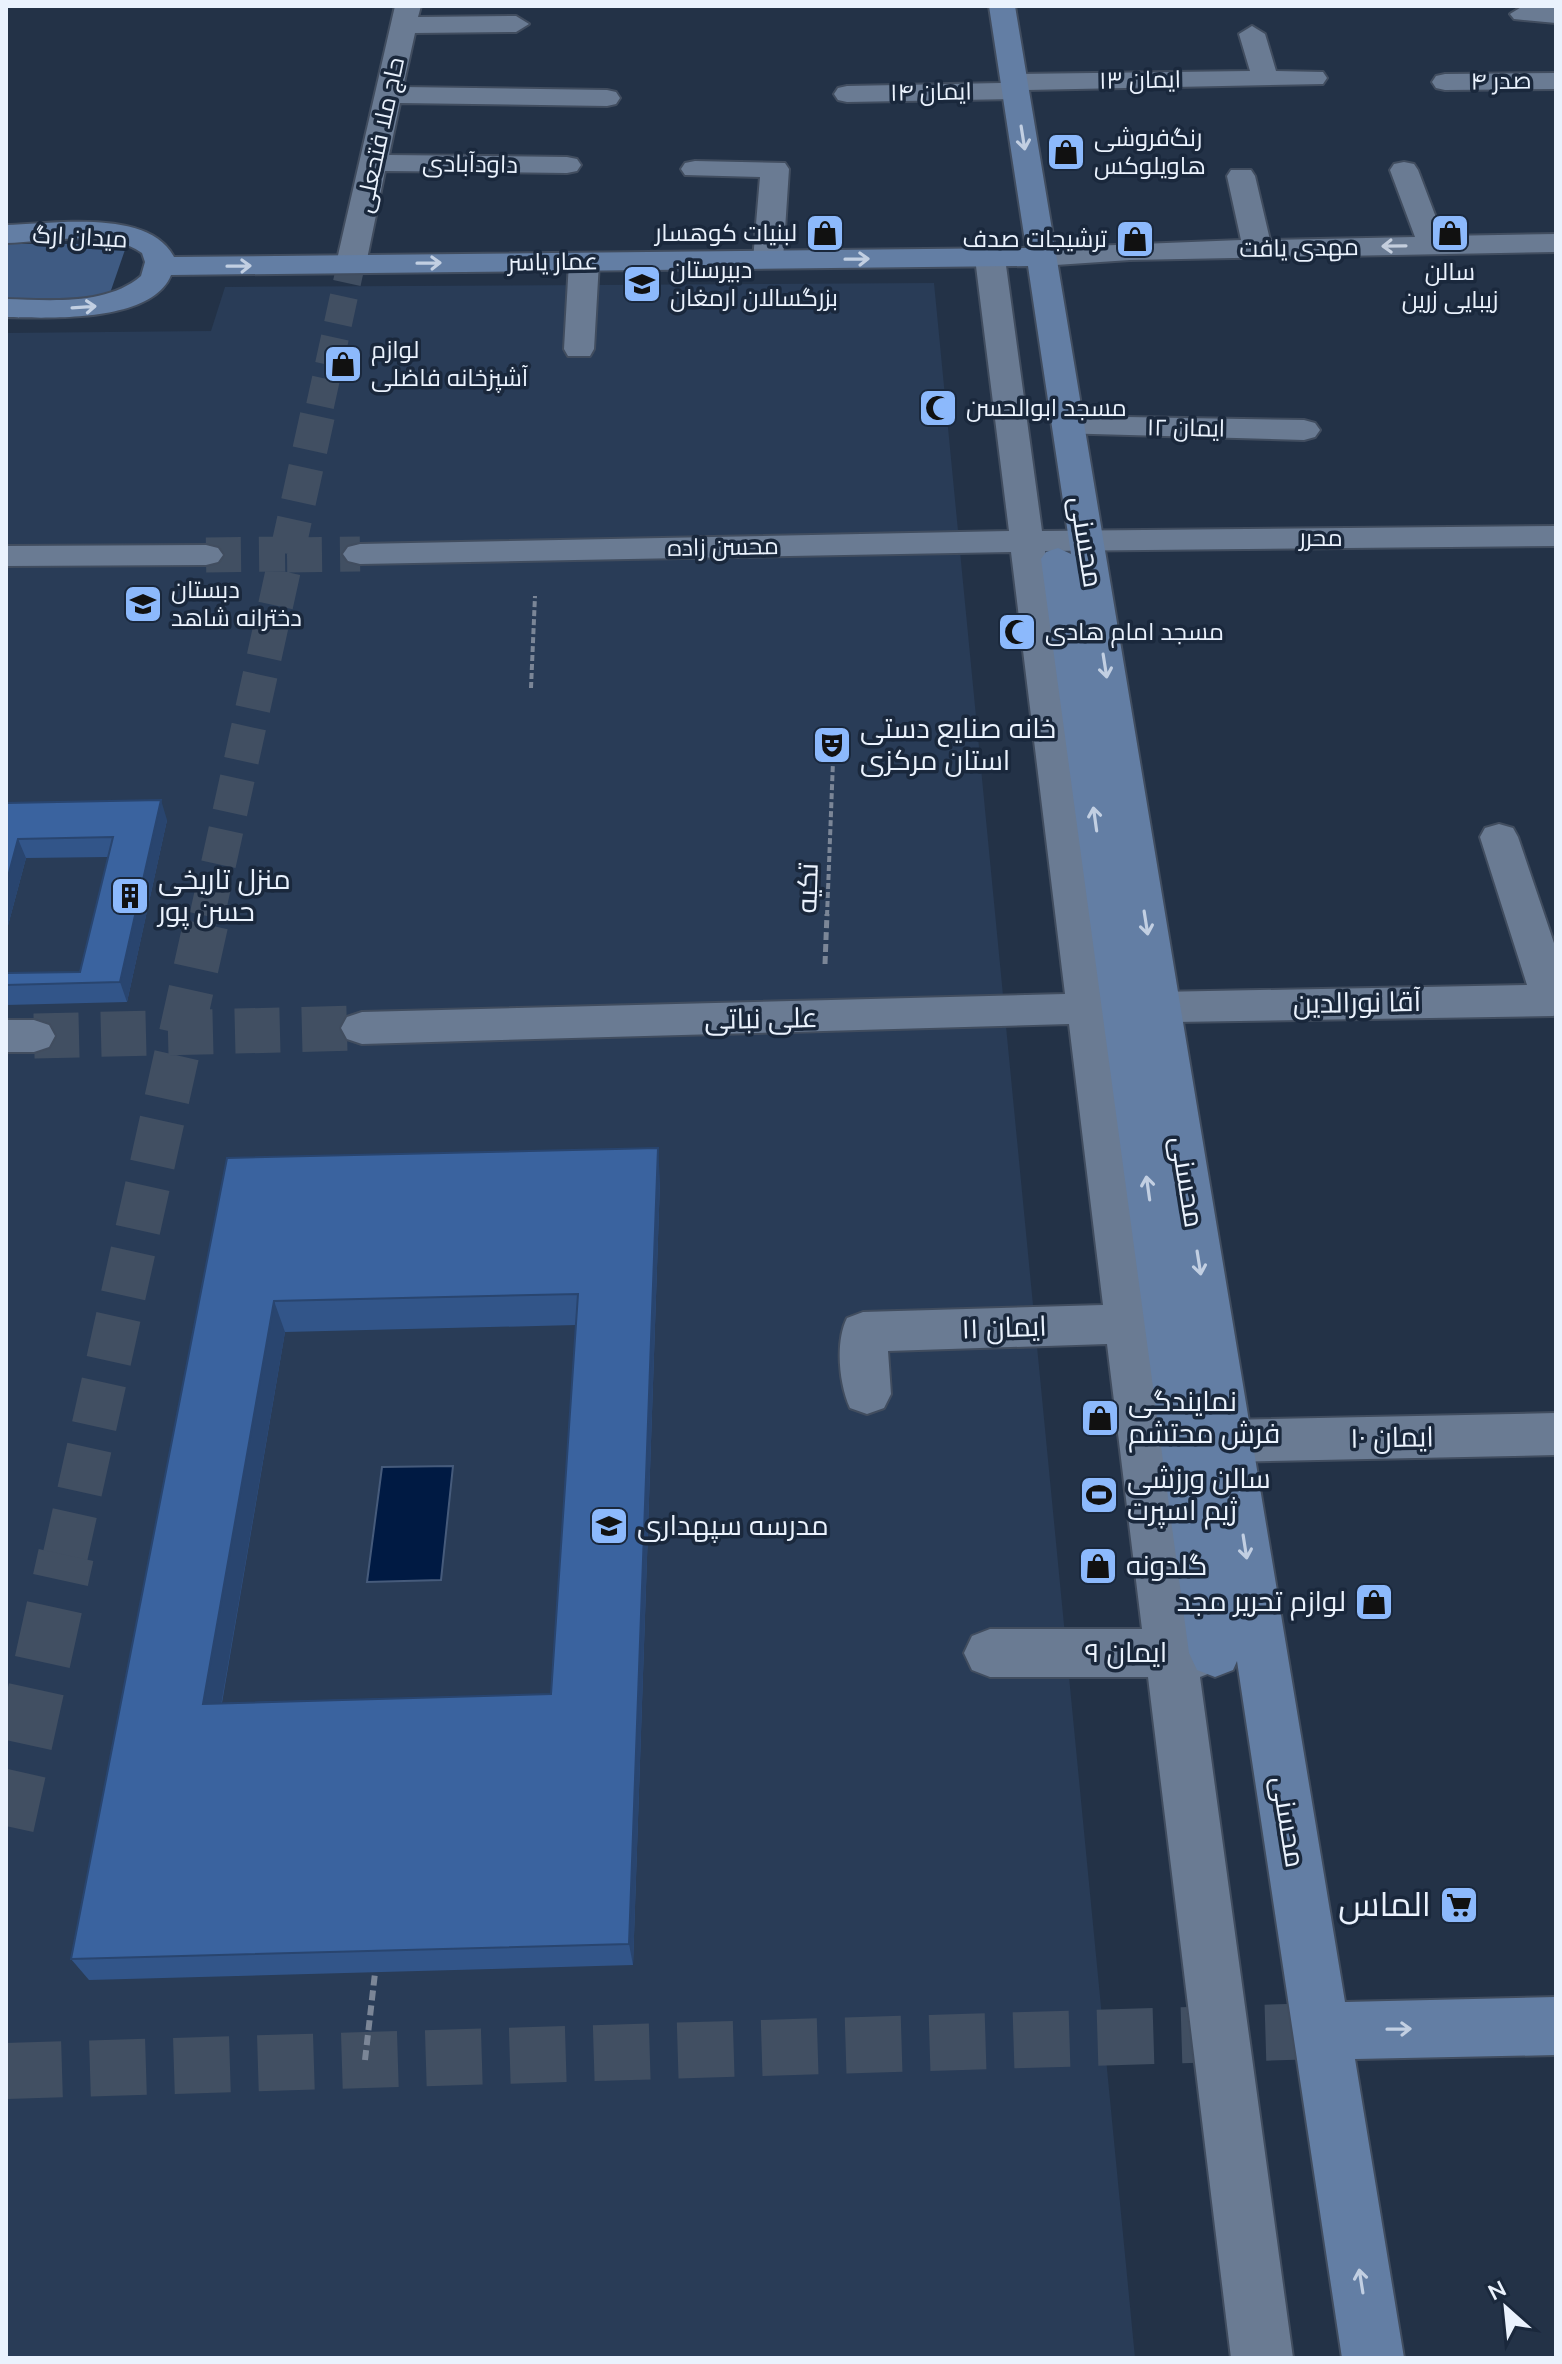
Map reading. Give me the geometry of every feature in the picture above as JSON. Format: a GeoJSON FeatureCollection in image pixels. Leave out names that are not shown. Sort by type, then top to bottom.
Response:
{"type":"FeatureCollection","features":[{"type":"Feature","properties":{"kind":"street","name":"محسنی"},"geometry":{"type":"LineString","coordinates":[[979,6],[1006,88]]}},
{"type":"Feature","properties":{"kind":"street","name":"محسنی"},"geometry":{"type":"LineString","coordinates":[[1002,6],[1015,258],[1068,426],[1056,542],[1168,1323],[1228,1441],[1215,1652],[1321,2031],[1373,2358]]}},
{"type":"Feature","properties":{"kind":"street"},"geometry":{"type":"LineString","coordinates":[[1523,14],[1556,15]]}},
{"type":"Feature","properties":{"kind":"street"},"geometry":{"type":"LineString","coordinates":[[406,15],[516,24]]}},
{"type":"Feature","properties":{"kind":"street","name":"حاج ملا فتحعلی"},"geometry":{"type":"LineString","coordinates":[[351,264],[406,15]]}},
{"type":"Feature","properties":{"kind":"street"},"geometry":{"type":"LineString","coordinates":[[1252,34],[1266,79]]}},
{"type":"Feature","properties":{"kind":"street","name":"ایمان ۱۳"},"geometry":{"type":"LineString","coordinates":[[1006,88],[1314,78]]}},
{"type":"Feature","properties":{"kind":"street","name":"صدر ۴"},"geometry":{"type":"LineString","coordinates":[[1445,82],[1556,81]]}},
{"type":"Feature","properties":{"kind":"street","name":"ایمان ۱۴"},"geometry":{"type":"LineString","coordinates":[[847,94],[1006,88]]}},
{"type":"Feature","properties":{"kind":"street"},"geometry":{"type":"LineString","coordinates":[[389,95],[607,98]]}},
{"type":"Feature","properties":{"kind":"street","name":"داودآبادی"},"geometry":{"type":"LineString","coordinates":[[374,163],[567,165]]}},
{"type":"Feature","properties":{"kind":"street"},"geometry":{"type":"LineString","coordinates":[[695,169],[775,169],[768,260]]}},
{"type":"Feature","properties":{"kind":"street"},"geometry":{"type":"LineString","coordinates":[[1404,170],[1432,245]]}},
{"type":"Feature","properties":{"kind":"street"},"geometry":{"type":"LineString","coordinates":[[1241,176],[1258,249]]}},
{"type":"Feature","properties":{"kind":"street","name":"میدان ارگ"},"geometry":{"type":"LineString","coordinates":[[6,234],[121,235],[153,247],[160,257],[161,266],[154,280],[123,300],[78,308],[6,308]]}},
{"type":"Feature","properties":{"kind":"street","name":"مهدی یافت"},"geometry":{"type":"LineString","coordinates":[[1015,258],[1556,243]]}},
{"type":"Feature","properties":{"kind":"street"},"geometry":{"type":"LineString","coordinates":[[1015,258],[1215,1652],[1262,2358]]}},
{"type":"Feature","properties":{"kind":"street","name":"عمار یاسر"},"geometry":{"type":"LineString","coordinates":[[161,266],[1015,258]]}},
{"type":"Feature","properties":{"kind":"street"},"geometry":{"type":"LineString","coordinates":[[579,349],[584,262]]}},
{"type":"Feature","properties":{"kind":"street","name":"ایمان ۱۲"},"geometry":{"type":"LineString","coordinates":[[1068,426],[1304,430]]}},
{"type":"Feature","properties":{"kind":"street","name":"محرر"},"geometry":{"type":"LineString","coordinates":[[1056,542],[1556,536]]}},
{"type":"Feature","properties":{"kind":"street","name":"محسن زاده"},"geometry":{"type":"LineString","coordinates":[[360,554],[1056,542]]}},
{"type":"Feature","properties":{"kind":"street"},"geometry":{"type":"LineString","coordinates":[[6,556],[206,555]]}},
{"type":"Feature","properties":{"kind":"street"},"geometry":{"type":"LineString","coordinates":[[1499,837],[1554,1000]]}},
{"type":"Feature","properties":{"kind":"street","name":"آقا نورالدین"},"geometry":{"type":"LineString","coordinates":[[1123,1010],[1554,1000]]}},
{"type":"Feature","properties":{"kind":"street","name":"علی نباتی"},"geometry":{"type":"LineString","coordinates":[[362,1028],[1123,1010]]}},
{"type":"Feature","properties":{"kind":"street","name":"ایمان ۱۱"},"geometry":{"type":"LineString","coordinates":[[867,1394],[863,1332],[1168,1323]]}},
{"type":"Feature","properties":{"kind":"street","name":"ایمان ۱۰"},"geometry":{"type":"LineString","coordinates":[[1228,1441],[1556,1434]]}},
{"type":"Feature","properties":{"kind":"street","name":"ایمان ۹"},"geometry":{"type":"LineString","coordinates":[[990,1653],[1215,1652]]}},
{"type":"Feature","properties":{"kind":"street"},"geometry":{"type":"LineString","coordinates":[[1321,2031],[1556,2026]]}},
{"type":"Feature","properties":{"kind":"path"},"geometry":{"type":"LineString","coordinates":[[531,688],[537,551]]}},
{"type":"Feature","properties":{"kind":"path","name":"تکیه"},"geometry":{"type":"LineString","coordinates":[[822,1017],[833,761]]}},
{"type":"Feature","properties":{"kind":"path"},"geometry":{"type":"LineString","coordinates":[[365,2060],[375,1973]]}},
{"type":"Feature","properties":{"kind":"shaded area"},"geometry":{"type":"Polygon","coordinates":[[[6,244],[127,244],[108,299],[6,300],[6,244]]]}},
{"type":"Feature","properties":{"kind":"shaded area"},"geometry":{"type":"Polygon","coordinates":[[[934,283],[1135,2358],[6,2358],[6,333],[211,331],[225,287],[934,283]]]}},
{"type":"Feature","properties":{"kind":"shaded area"},"geometry":{"type":"Polygon","coordinates":[[[453,1466],[441,1580],[367,1582],[382,1467],[453,1466]]]}},
{"type":"Feature","properties":{"kind":"building"},"geometry":{"type":"Polygon","coordinates":[[[161,800],[120,982],[6,985],[6,973],[80,972],[113,837],[18,839],[6,884],[6,803],[161,800]]]}},
{"type":"Feature","properties":{"kind":"building","name":"مدرسه سپهداری"},"geometry":{"type":"Polygon","coordinates":[[[658,1148],[629,1944],[71,1959],[227,1158],[658,1148]],[[578,1294],[274,1301],[203,1704],[551,1694],[578,1294]]]}},
{"type":"Feature","properties":{"kind":"tunnel"},"geometry":{"type":"LineString","coordinates":[[320,406],[351,264]]}},
{"type":"Feature","properties":{"kind":"tunnel"},"geometry":{"type":"LineString","coordinates":[[207,916],[320,404]]}},
{"type":"Feature","properties":{"kind":"tunnel"},"geometry":{"type":"LineString","coordinates":[[206,555],[285,554]]}},
{"type":"Feature","properties":{"kind":"tunnel"},"geometry":{"type":"LineString","coordinates":[[287,555],[360,554]]}},
{"type":"Feature","properties":{"kind":"tunnel"},"geometry":{"type":"LineString","coordinates":[[182,1032],[208,914]]}},
{"type":"Feature","properties":{"kind":"tunnel"},"geometry":{"type":"LineString","coordinates":[[182,1032],[362,1028]]}},
{"type":"Feature","properties":{"kind":"tunnel"},"geometry":{"type":"LineString","coordinates":[[34,1036],[182,1032]]}},
{"type":"Feature","properties":{"kind":"tunnel"},"geometry":{"type":"LineString","coordinates":[[65,1557],[182,1032]]}},
{"type":"Feature","properties":{"kind":"tunnel"},"geometry":{"type":"LineString","coordinates":[[6,1826],[66,1555]]}},
{"type":"Feature","properties":{"kind":"tunnel"},"geometry":{"type":"LineString","coordinates":[[6,2071],[1321,2031]]}},
{"type":"Feature","properties":{"kind":"place","name":"رنگ‌فروشی هاویلوکس"},"geometry":{"type":"Point","coordinates":[1066,152]}},
{"type":"Feature","properties":{"kind":"place","name":"لبنیات کوهسار"},"geometry":{"type":"Point","coordinates":[825,233]}},
{"type":"Feature","properties":{"kind":"place","name":"سالن زیبایی زرین"},"geometry":{"type":"Point","coordinates":[1450,233]}},
{"type":"Feature","properties":{"kind":"place","name":"ترشیجات صدف"},"geometry":{"type":"Point","coordinates":[1135,239]}},
{"type":"Feature","properties":{"kind":"place","name":"دبیرستان بزرگسالان ارمغان"},"geometry":{"type":"Point","coordinates":[642,284]}},
{"type":"Feature","properties":{"kind":"place","name":"لوازم آشپزخانه فاضلی"},"geometry":{"type":"Point","coordinates":[343,364]}},
{"type":"Feature","properties":{"kind":"place","name":"مسجد ابوالحسن"},"geometry":{"type":"Point","coordinates":[938,408]}},
{"type":"Feature","properties":{"kind":"place","name":"دبستان دخترانه شاهد"},"geometry":{"type":"Point","coordinates":[143,604]}},
{"type":"Feature","properties":{"kind":"place","name":"مسجد امام هادی"},"geometry":{"type":"Point","coordinates":[1017,632]}},
{"type":"Feature","properties":{"kind":"place","name":"خانه صنایع دستی استان مرکزی"},"geometry":{"type":"Point","coordinates":[832,745]}},
{"type":"Feature","properties":{"kind":"place","name":"منزل تاریخی حسن پور"},"geometry":{"type":"Point","coordinates":[130,896]}},
{"type":"Feature","properties":{"kind":"place","name":"نمایندگی فرش محتشم"},"geometry":{"type":"Point","coordinates":[1100,1418]}},
{"type":"Feature","properties":{"kind":"place","name":"سالن ورزشی ژیم اسپرت"},"geometry":{"type":"Point","coordinates":[1099,1495]}},
{"type":"Feature","properties":{"kind":"place","name":"مدرسه سپهداری"},"geometry":{"type":"Point","coordinates":[609,1526]}},
{"type":"Feature","properties":{"kind":"place","name":"گلدونه"},"geometry":{"type":"Point","coordinates":[1098,1566]}},
{"type":"Feature","properties":{"kind":"place","name":"لوازم تحریر مجد"},"geometry":{"type":"Point","coordinates":[1374,1602]}},
{"type":"Feature","properties":{"kind":"place","name":"الماس"},"geometry":{"type":"Point","coordinates":[1459,1905]}}]}
